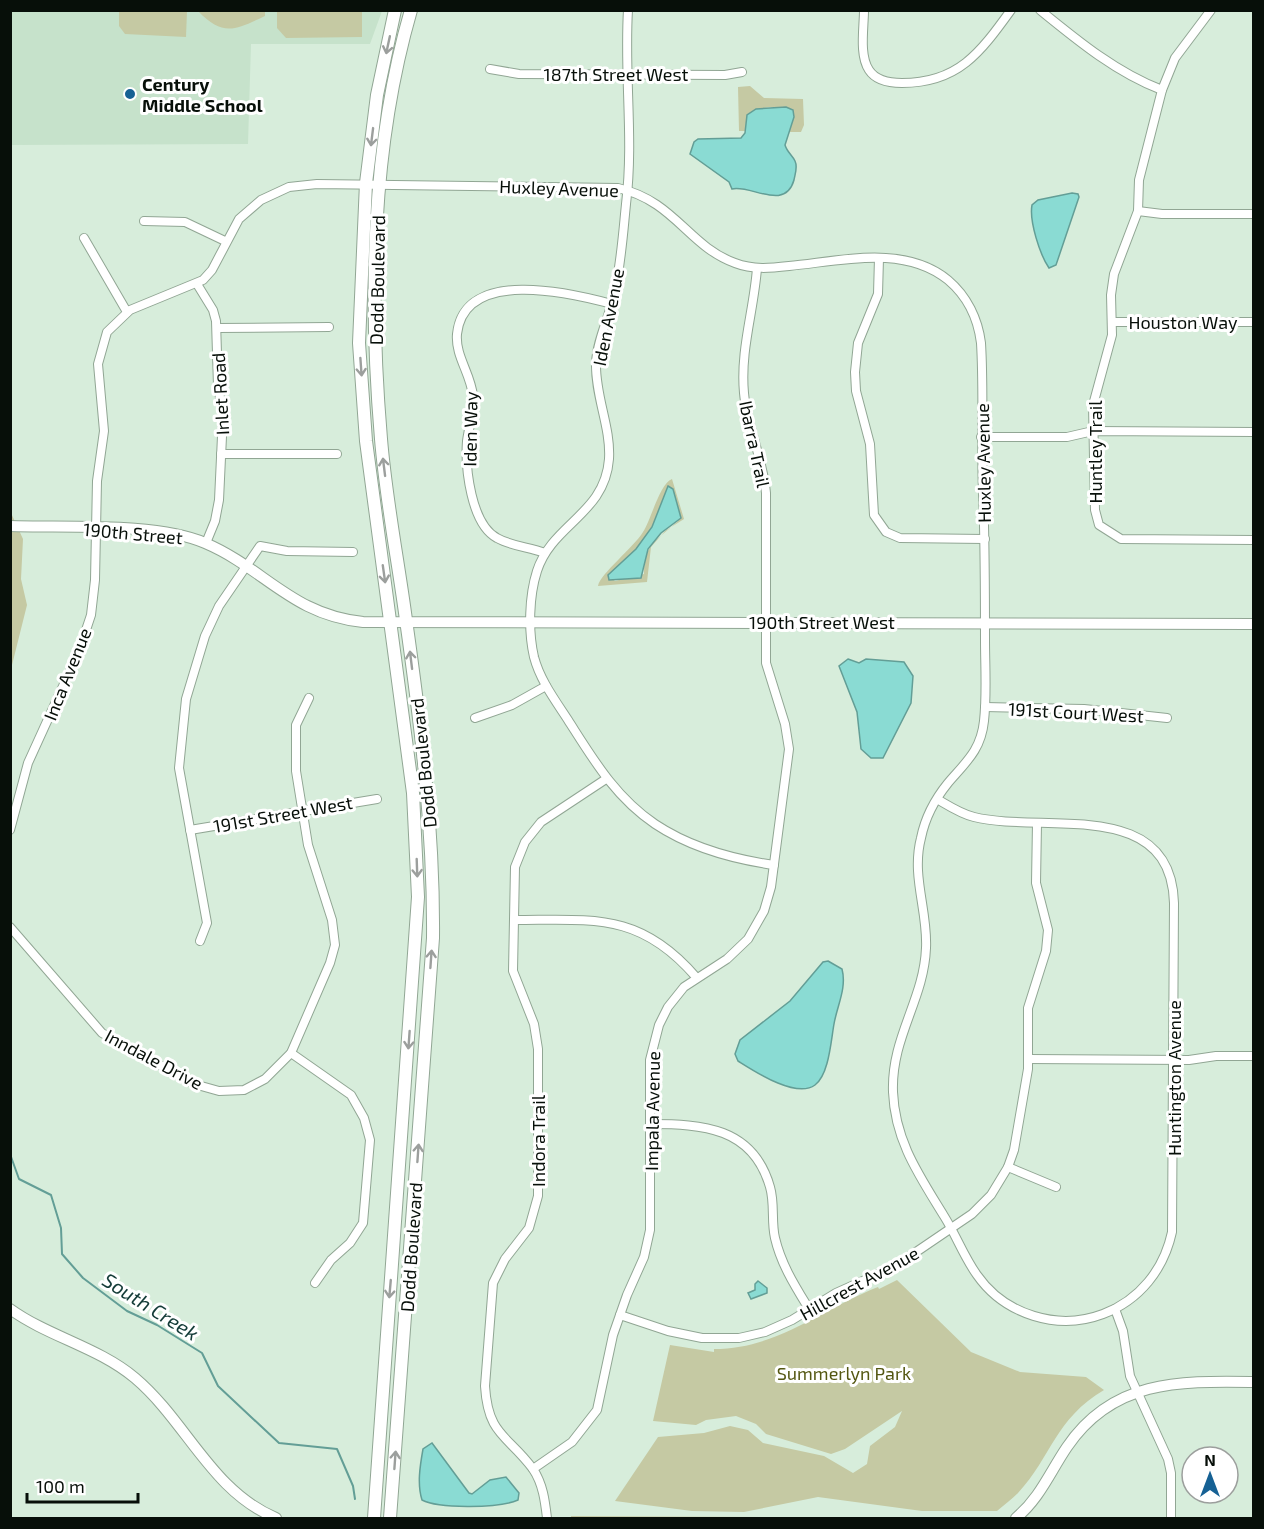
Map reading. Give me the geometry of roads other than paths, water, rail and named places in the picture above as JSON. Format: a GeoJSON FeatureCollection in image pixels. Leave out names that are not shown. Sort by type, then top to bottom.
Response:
{"type":"FeatureCollection","features":[{"type":"Feature","properties":{"kind":"main road","name":"Dodd Boulevard"},"geometry":{"type":"LineString","coordinates":[[374,1518],[418,897],[413,793],[366,441],[359,343],[360,277],[366,183],[377,95],[395,10]]}},
{"type":"Feature","properties":{"kind":"main road","name":"Dodd Boulevard"},"geometry":{"type":"LineString","coordinates":[[390,1517],[433,938],[432,844],[406,621],[382,452],[376,382],[375,269],[381,183],[392,98],[411,10]]}},
{"type":"Feature","properties":{"kind":"main road"},"geometry":{"type":"LineString","coordinates":[[381,1399],[386,1409],[390,1517]]}},
{"type":"Feature","properties":{"kind":"street","name":"Iden Avenue"},"geometry":{"type":"LineString","coordinates":[[628,10],[628,190],[612,304],[600,341],[596,364],[599,401],[609,441],[606,477],[588,510],[545,553],[533,584],[531,621],[534,657],[546,686],[606,779],[635,809],[674,835],[723,856],[774,865]]}},
{"type":"Feature","properties":{"kind":"street"},"geometry":{"type":"LineString","coordinates":[[864,10],[864,55],[869,70],[889,82],[916,83],[942,78],[964,66],[1011,10]]}},
{"type":"Feature","properties":{"kind":"street"},"geometry":{"type":"LineString","coordinates":[[1040,10],[1082,44],[1141,82],[1162,90]]}},
{"type":"Feature","properties":{"kind":"street","name":"Huntley Trail"},"geometry":{"type":"LineString","coordinates":[[1211,10],[1175,58],[1162,90],[1138,190],[1138,211],[1114,274],[1109,354],[1097,386],[1094,405],[1095,518],[1107,533],[1121,539],[1254,540]]}},
{"type":"Feature","properties":{"kind":"street","name":"187th Street West"},"geometry":{"type":"LineString","coordinates":[[490,69],[509,74],[725,75],[742,72]]}},
{"type":"Feature","properties":{"kind":"street","name":"Huxley Avenue"},"geometry":{"type":"LineString","coordinates":[[366,183],[596,186],[628,190],[664,208],[696,238],[722,257],[735,263],[757,268],[879,258],[906,260],[930,268],[951,283],[968,303],[978,326],[981,343],[981,438],[985,539],[983,731],[977,750],[937,799],[923,828],[917,859],[926,933],[925,965],[899,1042],[893,1091],[898,1127],[910,1162],[952,1228]]}},
{"type":"Feature","properties":{"kind":"street"},"geometry":{"type":"LineString","coordinates":[[198,284],[212,270],[225,242],[248,209],[274,193],[303,184],[366,183]]}},
{"type":"Feature","properties":{"kind":"street"},"geometry":{"type":"LineString","coordinates":[[1138,211],[1162,214],[1254,214]]}},
{"type":"Feature","properties":{"kind":"street"},"geometry":{"type":"LineString","coordinates":[[144,222],[186,222],[225,242]]}},
{"type":"Feature","properties":{"kind":"street"},"geometry":{"type":"LineString","coordinates":[[84,238],[127,312]]}},
{"type":"Feature","properties":{"kind":"street"},"geometry":{"type":"LineString","coordinates":[[879,258],[878,294],[858,343],[855,372],[856,391],[870,444],[874,515],[886,532],[900,538],[985,539]]}},
{"type":"Feature","properties":{"kind":"street","name":"Ibarra Trail"},"geometry":{"type":"LineString","coordinates":[[757,268],[746,340],[743,381],[749,420],[763,469],[766,493],[766,622]]}},
{"type":"Feature","properties":{"kind":"street","name":"Inca Avenue"},"geometry":{"type":"LineString","coordinates":[[10,830],[28,763],[79,651],[91,615],[97,529],[97,481],[104,431],[98,375],[99,352],[107,332],[127,312],[198,284]]}},
{"type":"Feature","properties":{"kind":"street","name":"Inlet Road"},"geometry":{"type":"LineString","coordinates":[[198,284],[213,310],[217,328],[217,378],[223,415],[218,510],[206,543]]}},
{"type":"Feature","properties":{"kind":"street","name":"Iden Way"},"geometry":{"type":"LineString","coordinates":[[545,553],[498,539],[485,528],[479,519],[467,456],[472,391],[458,349],[458,327],[467,310],[476,301],[500,291],[566,292],[612,304]]}},
{"type":"Feature","properties":{"kind":"street","name":"Houston Way"},"geometry":{"type":"LineString","coordinates":[[1112,322],[1254,322]]}},
{"type":"Feature","properties":{"kind":"street"},"geometry":{"type":"LineString","coordinates":[[217,328],[329,327]]}},
{"type":"Feature","properties":{"kind":"street"},"geometry":{"type":"LineString","coordinates":[[981,438],[1067,437],[1093,431],[1254,432]]}},
{"type":"Feature","properties":{"kind":"street"},"geometry":{"type":"LineString","coordinates":[[221,454],[337,454]]}},
{"type":"Feature","properties":{"kind":"street","name":"190th Street"},"geometry":{"type":"LineString","coordinates":[[10,526],[164,532],[206,543],[286,595],[316,611],[352,621],[391,622]]}},
{"type":"Feature","properties":{"kind":"street"},"geometry":{"type":"LineString","coordinates":[[200,942],[207,923],[179,768],[186,699],[205,636],[219,606],[260,546],[287,551],[353,552]]}},
{"type":"Feature","properties":{"kind":"street","name":"190th Street West"},"geometry":{"type":"LineString","coordinates":[[391,622],[1254,624]]}},
{"type":"Feature","properties":{"kind":"street","name":"Impala Avenue"},"geometry":{"type":"LineString","coordinates":[[533,1469],[572,1442],[594,1415],[601,1401],[610,1347],[620,1315],[649,1241],[650,1060],[655,1036],[668,1007],[696,978],[736,951],[756,928],[769,899],[789,748],[785,723],[767,669],[766,622]]}},
{"type":"Feature","properties":{"kind":"street"},"geometry":{"type":"LineString","coordinates":[[475,718],[512,705],[546,686]]}},
{"type":"Feature","properties":{"kind":"street","name":"Inndale Drive"},"geometry":{"type":"LineString","coordinates":[[10,927],[102,1033],[194,1084],[219,1091],[244,1090],[265,1079],[291,1053],[330,963],[335,936],[330,913],[313,865],[296,771],[298,717],[309,698]]}},
{"type":"Feature","properties":{"kind":"street","name":"191st Court West"},"geometry":{"type":"LineString","coordinates":[[985,707],[1084,709],[1167,718]]}},
{"type":"Feature","properties":{"kind":"street","name":"Indora Trail"},"geometry":{"type":"LineString","coordinates":[[547,1518],[544,1493],[533,1469],[505,1441],[494,1425],[488,1410],[485,1386],[493,1283],[502,1264],[528,1228],[538,1196],[538,1048],[534,1024],[513,971],[515,867],[525,842],[548,816],[606,779]]}},
{"type":"Feature","properties":{"kind":"street","name":"191st Street West"},"geometry":{"type":"LineString","coordinates":[[190,830],[377,799]]}},
{"type":"Feature","properties":{"kind":"street","name":"Huntington Avenue"},"geometry":{"type":"LineString","coordinates":[[937,799],[974,817],[1110,827],[1129,832],[1150,845],[1167,869],[1173,893],[1172,1232],[1165,1254],[1154,1276],[1138,1293],[1115,1309],[1091,1318],[1067,1321],[1041,1318],[1017,1310],[998,1298],[981,1281],[952,1228]]}},
{"type":"Feature","properties":{"kind":"street","name":"Hillcrest Avenue"},"geometry":{"type":"LineString","coordinates":[[620,1315],[682,1334],[729,1339],[765,1332],[836,1293],[889,1270],[952,1228],[984,1202],[1008,1167],[1022,1109],[1028,1059],[1028,1008],[1044,961],[1047,941],[1046,919],[1036,883],[1038,823]]}},
{"type":"Feature","properties":{"kind":"street"},"geometry":{"type":"LineString","coordinates":[[515,920],[599,921],[625,926],[667,948],[696,978]]}},
{"type":"Feature","properties":{"kind":"street"},"geometry":{"type":"LineString","coordinates":[[291,1053],[351,1095],[364,1118],[370,1140],[363,1223],[350,1244],[331,1260],[315,1283]]}},
{"type":"Feature","properties":{"kind":"street"},"geometry":{"type":"LineString","coordinates":[[1028,1059],[1174,1059],[1254,1056]]}},
{"type":"Feature","properties":{"kind":"street"},"geometry":{"type":"LineString","coordinates":[[650,1124],[697,1125],[715,1129],[738,1141],[755,1158],[770,1188],[773,1226],[780,1253],[809,1309]]}},
{"type":"Feature","properties":{"kind":"street"},"geometry":{"type":"LineString","coordinates":[[1008,1167],[1056,1187]]}},
{"type":"Feature","properties":{"kind":"street"},"geometry":{"type":"LineString","coordinates":[[1115,1309],[1122,1326],[1127,1363],[1136,1392],[1168,1459],[1172,1518]]}},
{"type":"Feature","properties":{"kind":"street"},"geometry":{"type":"LineString","coordinates":[[10,1310],[101,1356],[134,1377],[159,1402],[224,1484],[251,1505],[276,1518]]}},
{"type":"Feature","properties":{"kind":"street"},"geometry":{"type":"LineString","coordinates":[[1016,1518],[1041,1491],[1065,1449],[1084,1426],[1104,1410],[1136,1392],[1175,1382],[1254,1382]]}},
{"type":"Feature","properties":{"kind":"water"},"geometry":{"type":"Polygon","coordinates":[[[786,107],[793,110],[794,117],[785,145],[795,161],[796,168],[794,180],[783,194],[775,196],[739,188],[732,189],[729,182],[690,154],[694,142],[698,139],[741,138],[745,133],[747,115],[756,109],[786,107]]]}},
{"type":"Feature","properties":{"kind":"water"},"geometry":{"type":"Polygon","coordinates":[[[1072,193],[1078,194],[1079,197],[1056,265],[1049,268],[1036,238],[1032,220],[1032,205],[1038,200],[1072,193]]]}},
{"type":"Feature","properties":{"kind":"water"},"geometry":{"type":"Polygon","coordinates":[[[668,486],[673,489],[681,518],[661,533],[648,549],[641,578],[609,580],[608,575],[636,549],[652,527],[668,486]]]}},
{"type":"Feature","properties":{"kind":"water"},"geometry":{"type":"Polygon","coordinates":[[[848,659],[859,663],[866,659],[904,662],[913,676],[911,703],[883,758],[871,758],[861,749],[857,712],[839,666],[848,659]]]}},
{"type":"Feature","properties":{"kind":"water"},"geometry":{"type":"Polygon","coordinates":[[[828,961],[842,969],[843,983],[829,1057],[820,1080],[815,1085],[797,1089],[764,1077],[738,1061],[735,1054],[740,1040],[790,1001],[823,962],[828,961]]]}},
{"type":"Feature","properties":{"kind":"water"},"geometry":{"type":"Polygon","coordinates":[[[758,1281],[767,1288],[767,1293],[751,1299],[748,1293],[755,1290],[755,1284],[758,1281]]]}},
{"type":"Feature","properties":{"kind":"water"},"geometry":{"type":"Polygon","coordinates":[[[432,1443],[469,1493],[472,1494],[490,1480],[506,1477],[519,1493],[518,1500],[498,1505],[470,1506],[442,1505],[422,1500],[419,1481],[423,1449],[432,1443]]]}},
{"type":"Feature","properties":{"kind":"waterway","name":"South Creek"},"geometry":{"type":"LineString","coordinates":[[10,1154],[19,1179],[51,1195],[61,1228],[62,1254],[83,1278],[127,1311],[157,1325],[202,1353],[218,1386],[279,1443],[337,1449],[353,1486],[355,1499]]}},
{"type":"Feature","properties":{"kind":"place","name":"Century Middle School"},"geometry":{"type":"Point","coordinates":[130,94]}},
{"type":"Feature","properties":{"kind":"park label","name":"Summerlyn Park"},"geometry":{"type":"Point","coordinates":[844,1373]}}]}
